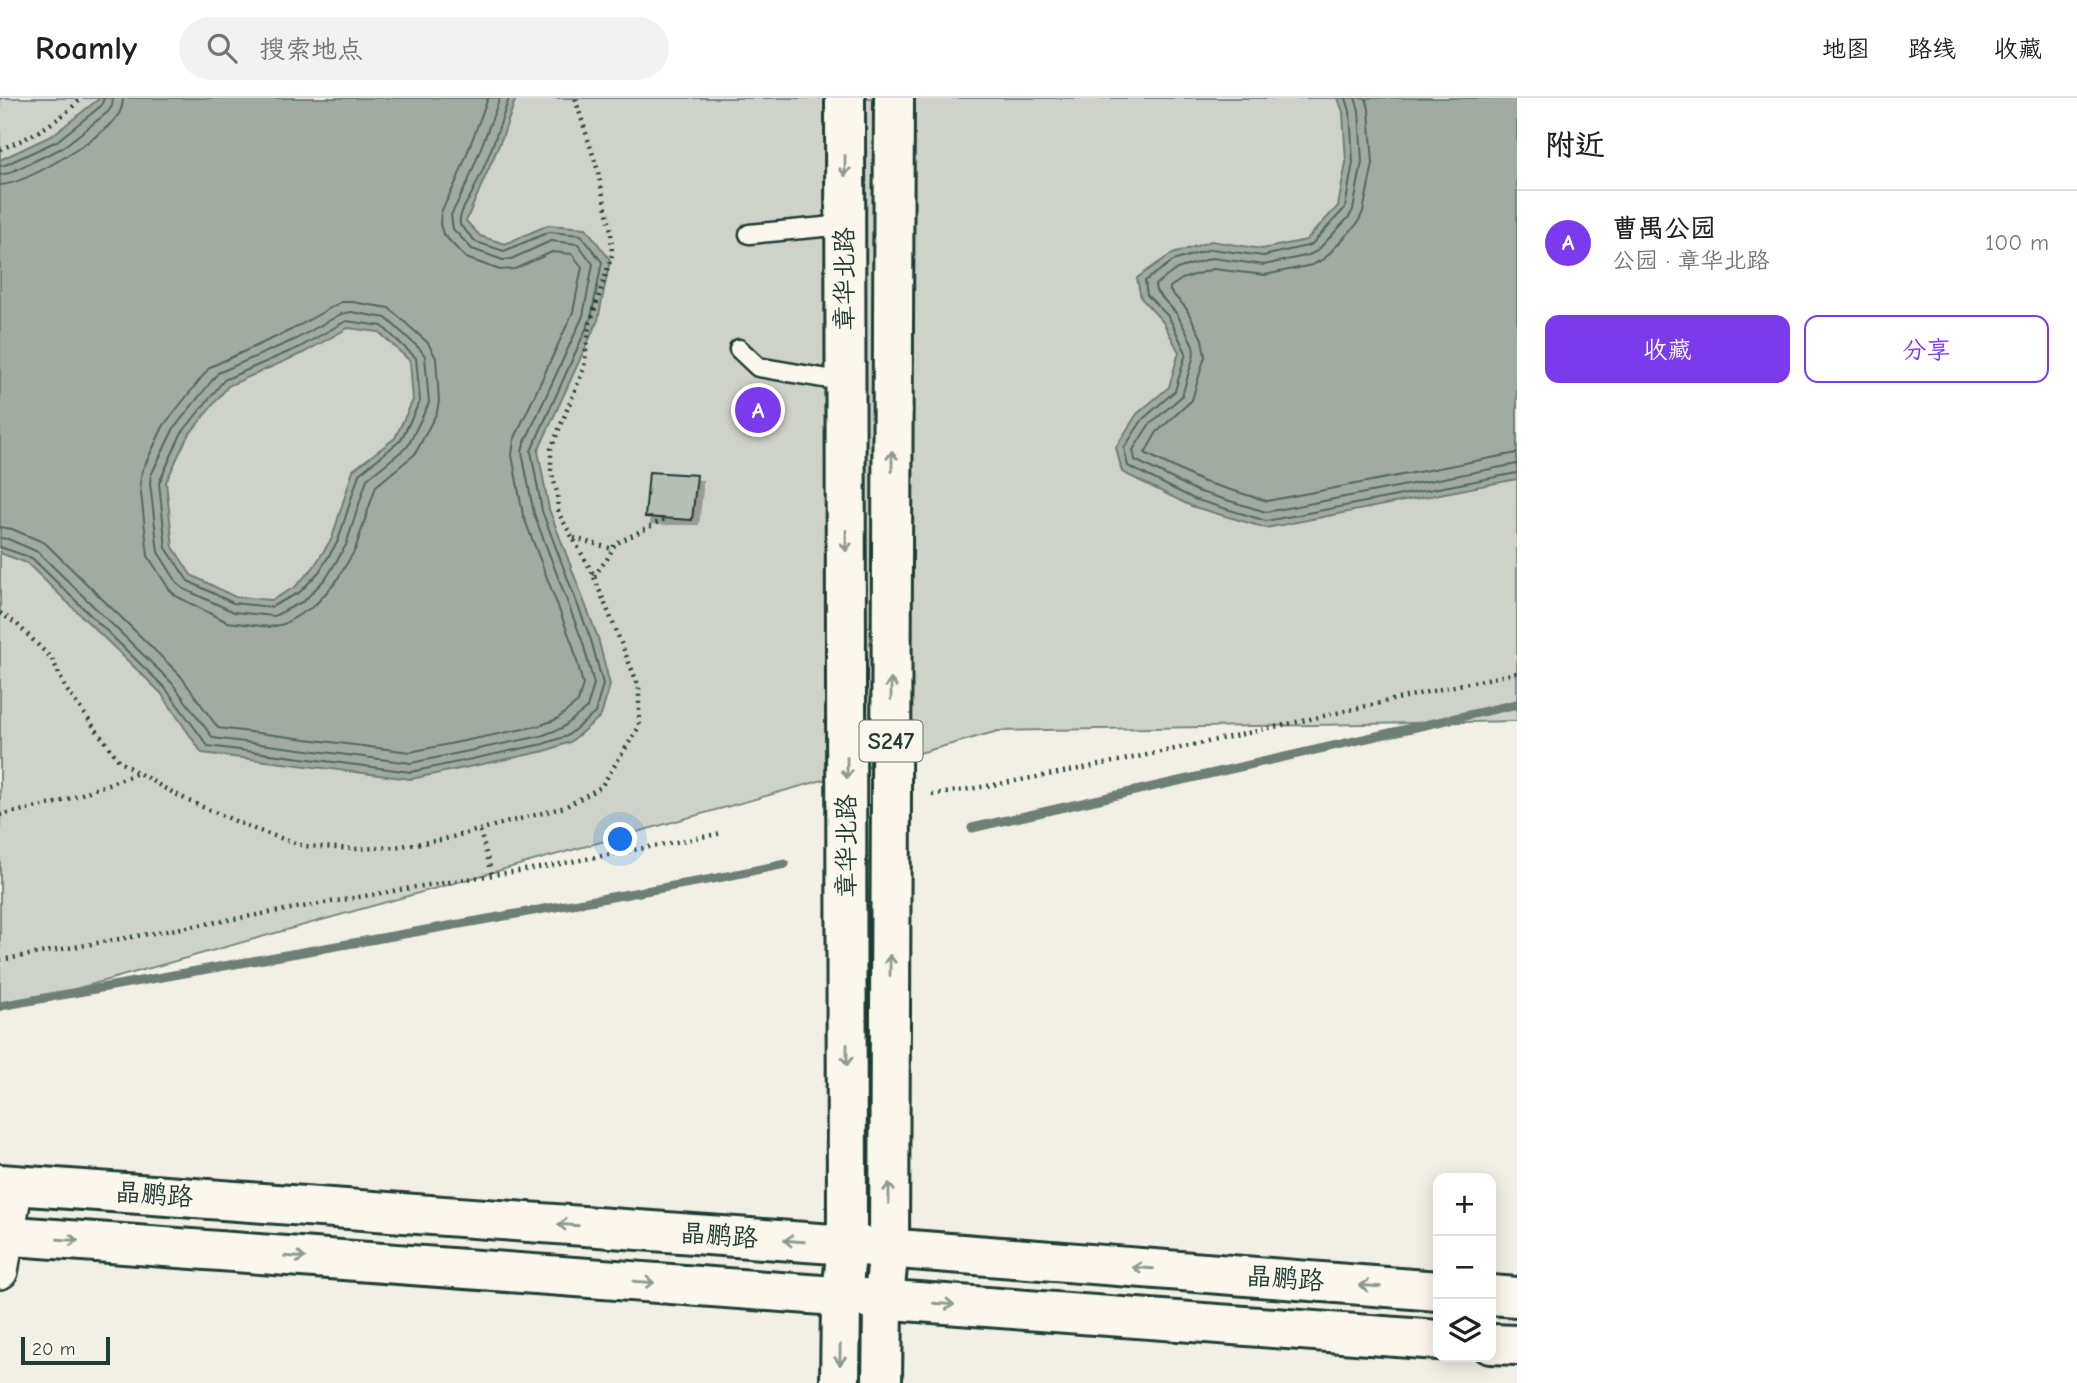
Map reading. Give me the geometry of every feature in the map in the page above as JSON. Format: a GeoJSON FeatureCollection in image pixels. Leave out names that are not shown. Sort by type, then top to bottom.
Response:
{"type":"FeatureCollection","features":[{"type":"Feature","properties":{"kind":"main road","name":"章华北路"},"geometry":{"type":"LineString","coordinates":[[840,1383],[842,1296],[847,1245],[845,98]]}},
{"type":"Feature","properties":{"kind":"main road","name":"章华北路"},"geometry":{"type":"LineString","coordinates":[[882,1383],[884,1300],[889,1248],[894,98]]}},
{"type":"Feature","properties":{"kind":"main road","name":"晶鹏路"},"geometry":{"type":"LineString","coordinates":[[8,1184],[1433,1291]]}},
{"type":"Feature","properties":{"kind":"main road","name":"晶鹏路"},"geometry":{"type":"LineString","coordinates":[[2,1247],[842,1296],[1433,1340]]}},
{"type":"Feature","properties":{"kind":"main road"},"geometry":{"type":"LineString","coordinates":[[1496,1295],[1517,1297]]}},
{"type":"Feature","properties":{"kind":"main road"},"geometry":{"type":"LineString","coordinates":[[1496,1344],[1517,1346]]}},
{"type":"Feature","properties":{"kind":"street"},"geometry":{"type":"LineString","coordinates":[[2,1247],[8,1184]]}},
{"type":"Feature","properties":{"kind":"lane"},"geometry":{"type":"LineString","coordinates":[[749,234],[845,225]]}},
{"type":"Feature","properties":{"kind":"lane"},"geometry":{"type":"LineString","coordinates":[[739,349],[758,367],[846,382]]}},
{"type":"Feature","properties":{"kind":"path"},"geometry":{"type":"LineString","coordinates":[[0,149],[23,141],[68,112],[82,98]]}},
{"type":"Feature","properties":{"kind":"path"},"geometry":{"type":"LineString","coordinates":[[0,613],[17,624],[52,659],[66,689],[120,762],[164,788],[226,817],[304,846],[355,849],[395,847],[480,831],[565,807],[601,787],[639,727],[639,687],[594,576],[558,512],[557,492],[551,471],[551,449],[584,368],[592,317],[612,255],[611,231],[597,168],[576,98]]}},
{"type":"Feature","properties":{"kind":"path"},"geometry":{"type":"LineString","coordinates":[[594,576],[615,544],[667,518]]}},
{"type":"Feature","properties":{"kind":"path"},"geometry":{"type":"LineString","coordinates":[[574,538],[612,549]]}},
{"type":"Feature","properties":{"kind":"path"},"geometry":{"type":"LineString","coordinates":[[932,795],[1061,772],[1517,673]]}},
{"type":"Feature","properties":{"kind":"path"},"geometry":{"type":"LineString","coordinates":[[0,815],[57,803],[138,773]]}},
{"type":"Feature","properties":{"kind":"path"},"geometry":{"type":"LineString","coordinates":[[480,831],[492,875]]}},
{"type":"Feature","properties":{"kind":"path"},"geometry":{"type":"LineString","coordinates":[[0,960],[723,834]]}},
{"type":"Feature","properties":{"kind":"shaded area"},"geometry":{"type":"Polygon","coordinates":[[[0,98],[1517,98],[1517,721],[998,731],[0,1010],[0,98]]]}},
{"type":"Feature","properties":{"kind":"water"},"geometry":{"type":"Polygon","coordinates":[[[100,98],[516,98],[466,221],[480,236],[505,244],[548,225],[586,228],[610,260],[598,320],[538,451],[549,509],[598,638],[610,685],[601,716],[570,742],[545,751],[411,779],[202,753],[161,693],[27,563],[0,553],[0,160],[53,135],[100,98]],[[348,328],[303,353],[228,386],[187,437],[166,482],[173,547],[191,575],[235,597],[272,600],[295,587],[313,568],[332,538],[353,470],[395,438],[413,400],[410,361],[379,332],[348,328]]]}},
{"type":"Feature","properties":{"kind":"water"},"geometry":{"type":"Polygon","coordinates":[[[1338,98],[1517,98],[1517,479],[1266,528],[1191,506],[1122,472],[1116,447],[1137,414],[1169,387],[1179,352],[1163,322],[1141,298],[1137,278],[1170,255],[1211,241],[1262,249],[1306,240],[1338,206],[1346,163],[1343,112],[1338,98]]]}},
{"type":"Feature","properties":{"kind":"building"},"geometry":{"type":"Polygon","coordinates":[[[649,472],[697,475],[692,520],[645,517],[649,472]]]}},
{"type":"Feature","properties":{"kind":"waterway"},"geometry":{"type":"LineString","coordinates":[[972,828],[1517,704]]}},
{"type":"Feature","properties":{"kind":"waterway"},"geometry":{"type":"LineString","coordinates":[[0,1006],[785,864]]}},
{"type":"Feature","properties":{"kind":"place","name":"曹禺公园"},"geometry":{"type":"Point","coordinates":[758,410]}}]}
